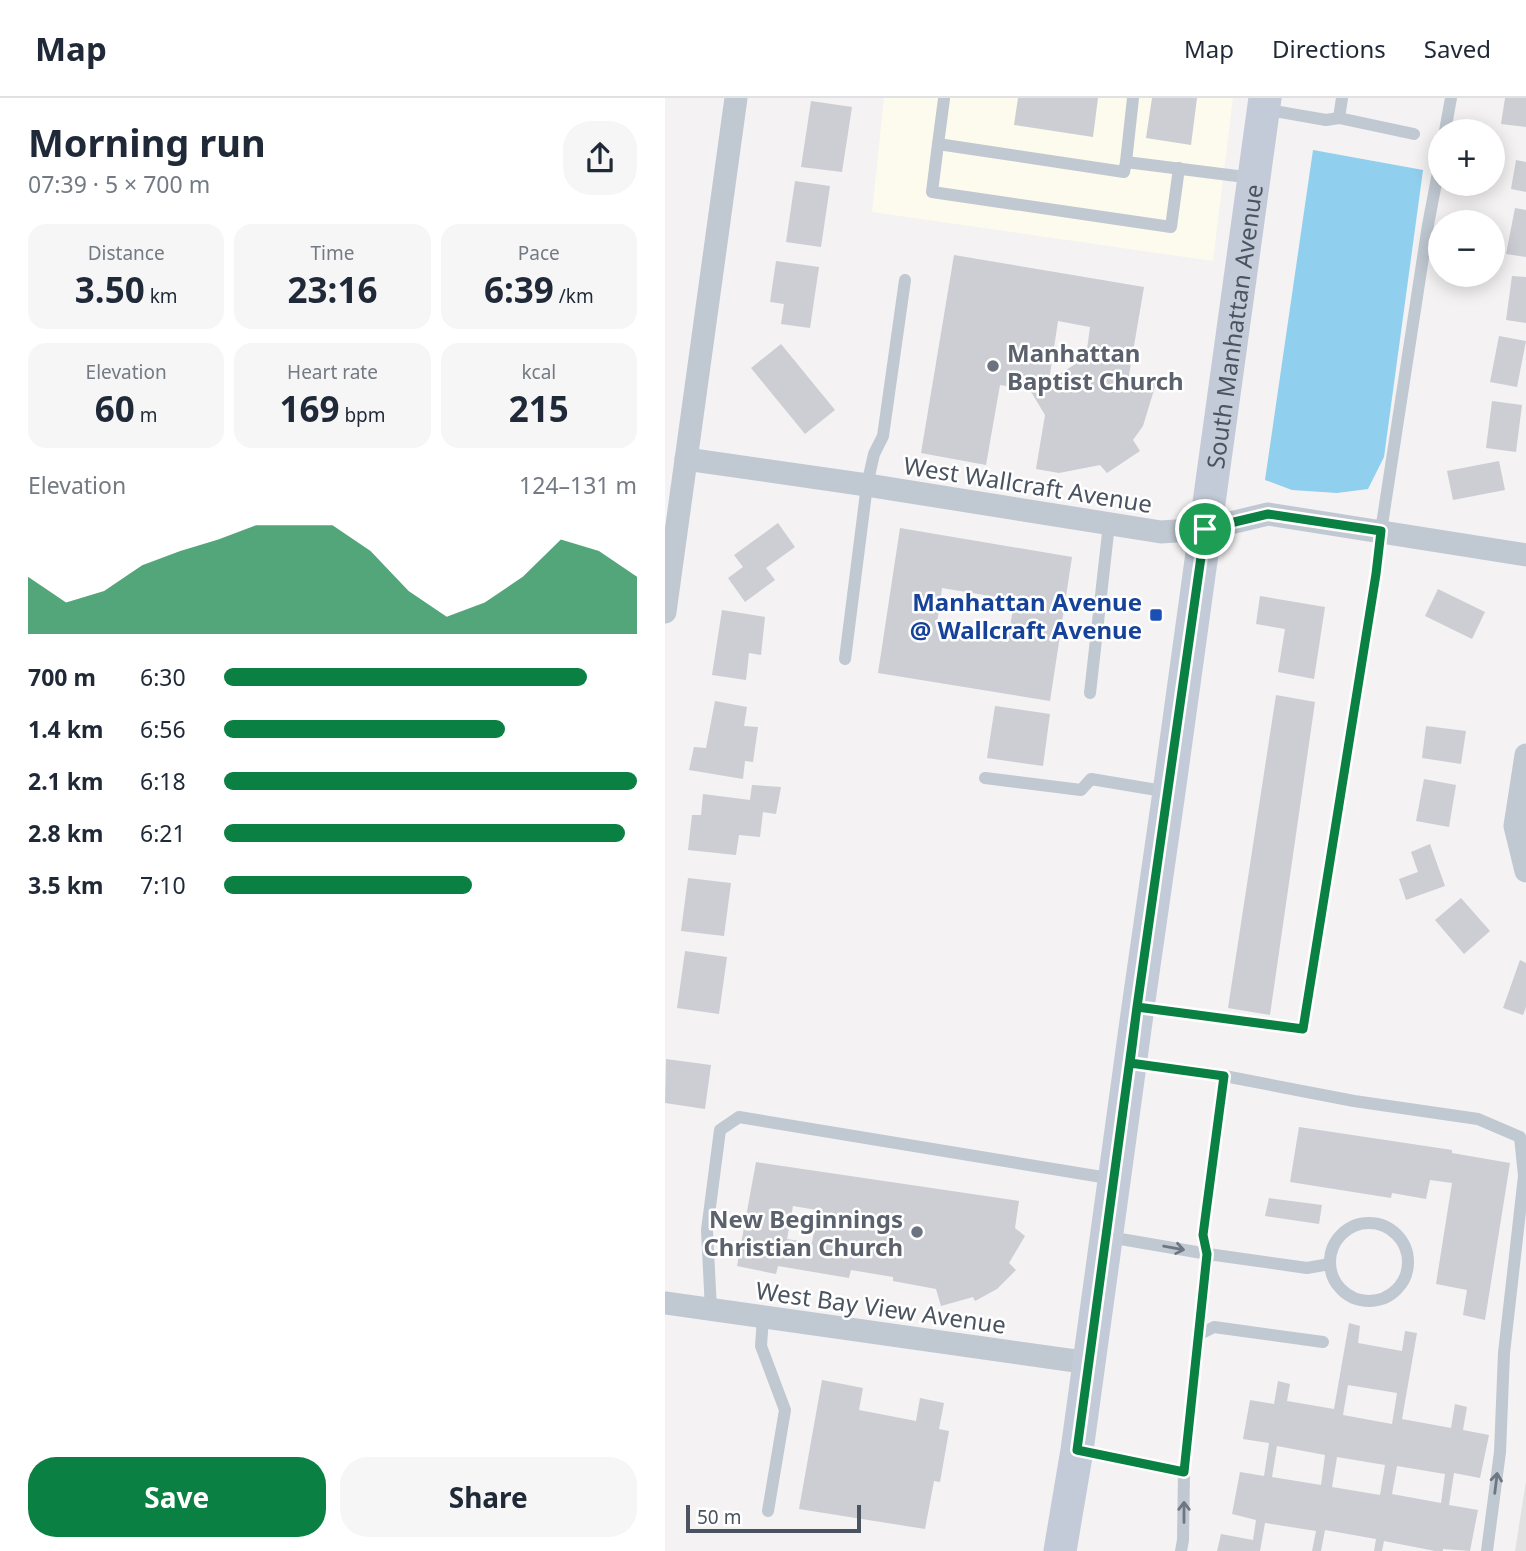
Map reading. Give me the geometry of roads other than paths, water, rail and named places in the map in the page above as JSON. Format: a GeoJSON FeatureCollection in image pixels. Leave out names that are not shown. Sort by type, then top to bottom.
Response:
{"type":"FeatureCollection","features":[{"type":"Feature","properties":{"kind":"main road","name":"South Manhattan Avenue"},"geometry":{"type":"LineString","coordinates":[[1061,1551],[1090,1363],[1137,1007],[1264,104]]}},
{"type":"Feature","properties":{"kind":"street"},"geometry":{"type":"LineString","coordinates":[[665,612],[736,98]]}},
{"type":"Feature","properties":{"kind":"street","name":"West Wallcraft Avenue"},"geometry":{"type":"LineString","coordinates":[[686,459],[1161,532],[1205,529],[1268,514],[1526,555]]}},
{"type":"Feature","properties":{"kind":"street"},"geometry":{"type":"LineString","coordinates":[[1526,755],[1515,826],[1526,871]]}},
{"type":"Feature","properties":{"kind":"street","name":"West Bay View Avenue"},"geometry":{"type":"LineString","coordinates":[[666,1306],[1090,1363]]}},
{"type":"Feature","properties":{"kind":"lane"},"geometry":{"type":"LineString","coordinates":[[938,144],[1124,172],[1133,98]]}},
{"type":"Feature","properties":{"kind":"lane"},"geometry":{"type":"LineString","coordinates":[[1339,118],[1342,98]]}},
{"type":"Feature","properties":{"kind":"lane"},"geometry":{"type":"LineString","coordinates":[[1447,119],[1451,98]]}},
{"type":"Feature","properties":{"kind":"lane"},"geometry":{"type":"LineString","coordinates":[[944,99],[932,192],[1171,227],[1179,168]]}},
{"type":"Feature","properties":{"kind":"lane"},"geometry":{"type":"LineString","coordinates":[[1264,104],[1326,120],[1339,118],[1414,134]]}},
{"type":"Feature","properties":{"kind":"lane"},"geometry":{"type":"LineString","coordinates":[[1126,162],[1254,178]]}},
{"type":"Feature","properties":{"kind":"lane"},"geometry":{"type":"LineString","coordinates":[[1137,1007],[1303,1029],[1434,196]]}},
{"type":"Feature","properties":{"kind":"lane"},"geometry":{"type":"LineString","coordinates":[[845,659],[867,485],[874,454],[883,436],[905,280]]}},
{"type":"Feature","properties":{"kind":"lane"},"geometry":{"type":"LineString","coordinates":[[1090,693],[1109,524]]}},
{"type":"Feature","properties":{"kind":"lane"},"geometry":{"type":"LineString","coordinates":[[985,778],[1081,790],[1091,779],[1169,792]]}},
{"type":"Feature","properties":{"kind":"lane"},"geometry":{"type":"LineString","coordinates":[[1130,1063],[1478,1119],[1520,1137],[1524,1176],[1504,1353],[1500,1452],[1487,1551]]}},
{"type":"Feature","properties":{"kind":"lane"},"geometry":{"type":"LineString","coordinates":[[1181,1551],[1184,1539],[1184,1472],[1207,1254],[1203,1235],[1224,1076]]}},
{"type":"Feature","properties":{"kind":"lane"},"geometry":{"type":"LineString","coordinates":[[711,1310],[707,1230],[720,1130],[739,1117],[1114,1179]]}},
{"type":"Feature","properties":{"kind":"lane"},"geometry":{"type":"LineString","coordinates":[[1373,1223],[1386,1227],[1397,1235],[1405,1246],[1408,1257],[1404,1280],[1388,1296],[1377,1300],[1365,1301],[1352,1297],[1341,1289],[1330,1264],[1338,1239],[1360,1224],[1373,1223]]}},
{"type":"Feature","properties":{"kind":"lane"},"geometry":{"type":"LineString","coordinates":[[1107,1237],[1307,1268],[1330,1264]]}},
{"type":"Feature","properties":{"kind":"lane"},"geometry":{"type":"LineString","coordinates":[[763,1317],[761,1346],[785,1410],[768,1511]]}},
{"type":"Feature","properties":{"kind":"lane"},"geometry":{"type":"LineString","coordinates":[[1198,1335],[1214,1327],[1324,1342]]}},
{"type":"Feature","properties":{"kind":"lane"},"geometry":{"type":"LineString","coordinates":[[1077,1450],[1184,1472]]}},
{"type":"Feature","properties":{"kind":"water"},"geometry":{"type":"Polygon","coordinates":[[[1313,150],[1423,170],[1384,457],[1368,489],[1337,493],[1292,490],[1265,480],[1313,150]]]}},
{"type":"Feature","properties":{"kind":"place","name":"Manhattan Baptist Church"},"geometry":{"type":"Point","coordinates":[993,366]}},
{"type":"Feature","properties":{"kind":"place","name":"Manhattan Avenue @ Wallcraft Avenue"},"geometry":{"type":"Point","coordinates":[1156,615]}},
{"type":"Feature","properties":{"kind":"place","name":"New Beginnings Christian Church"},"geometry":{"type":"Point","coordinates":[917,1232]}}]}
